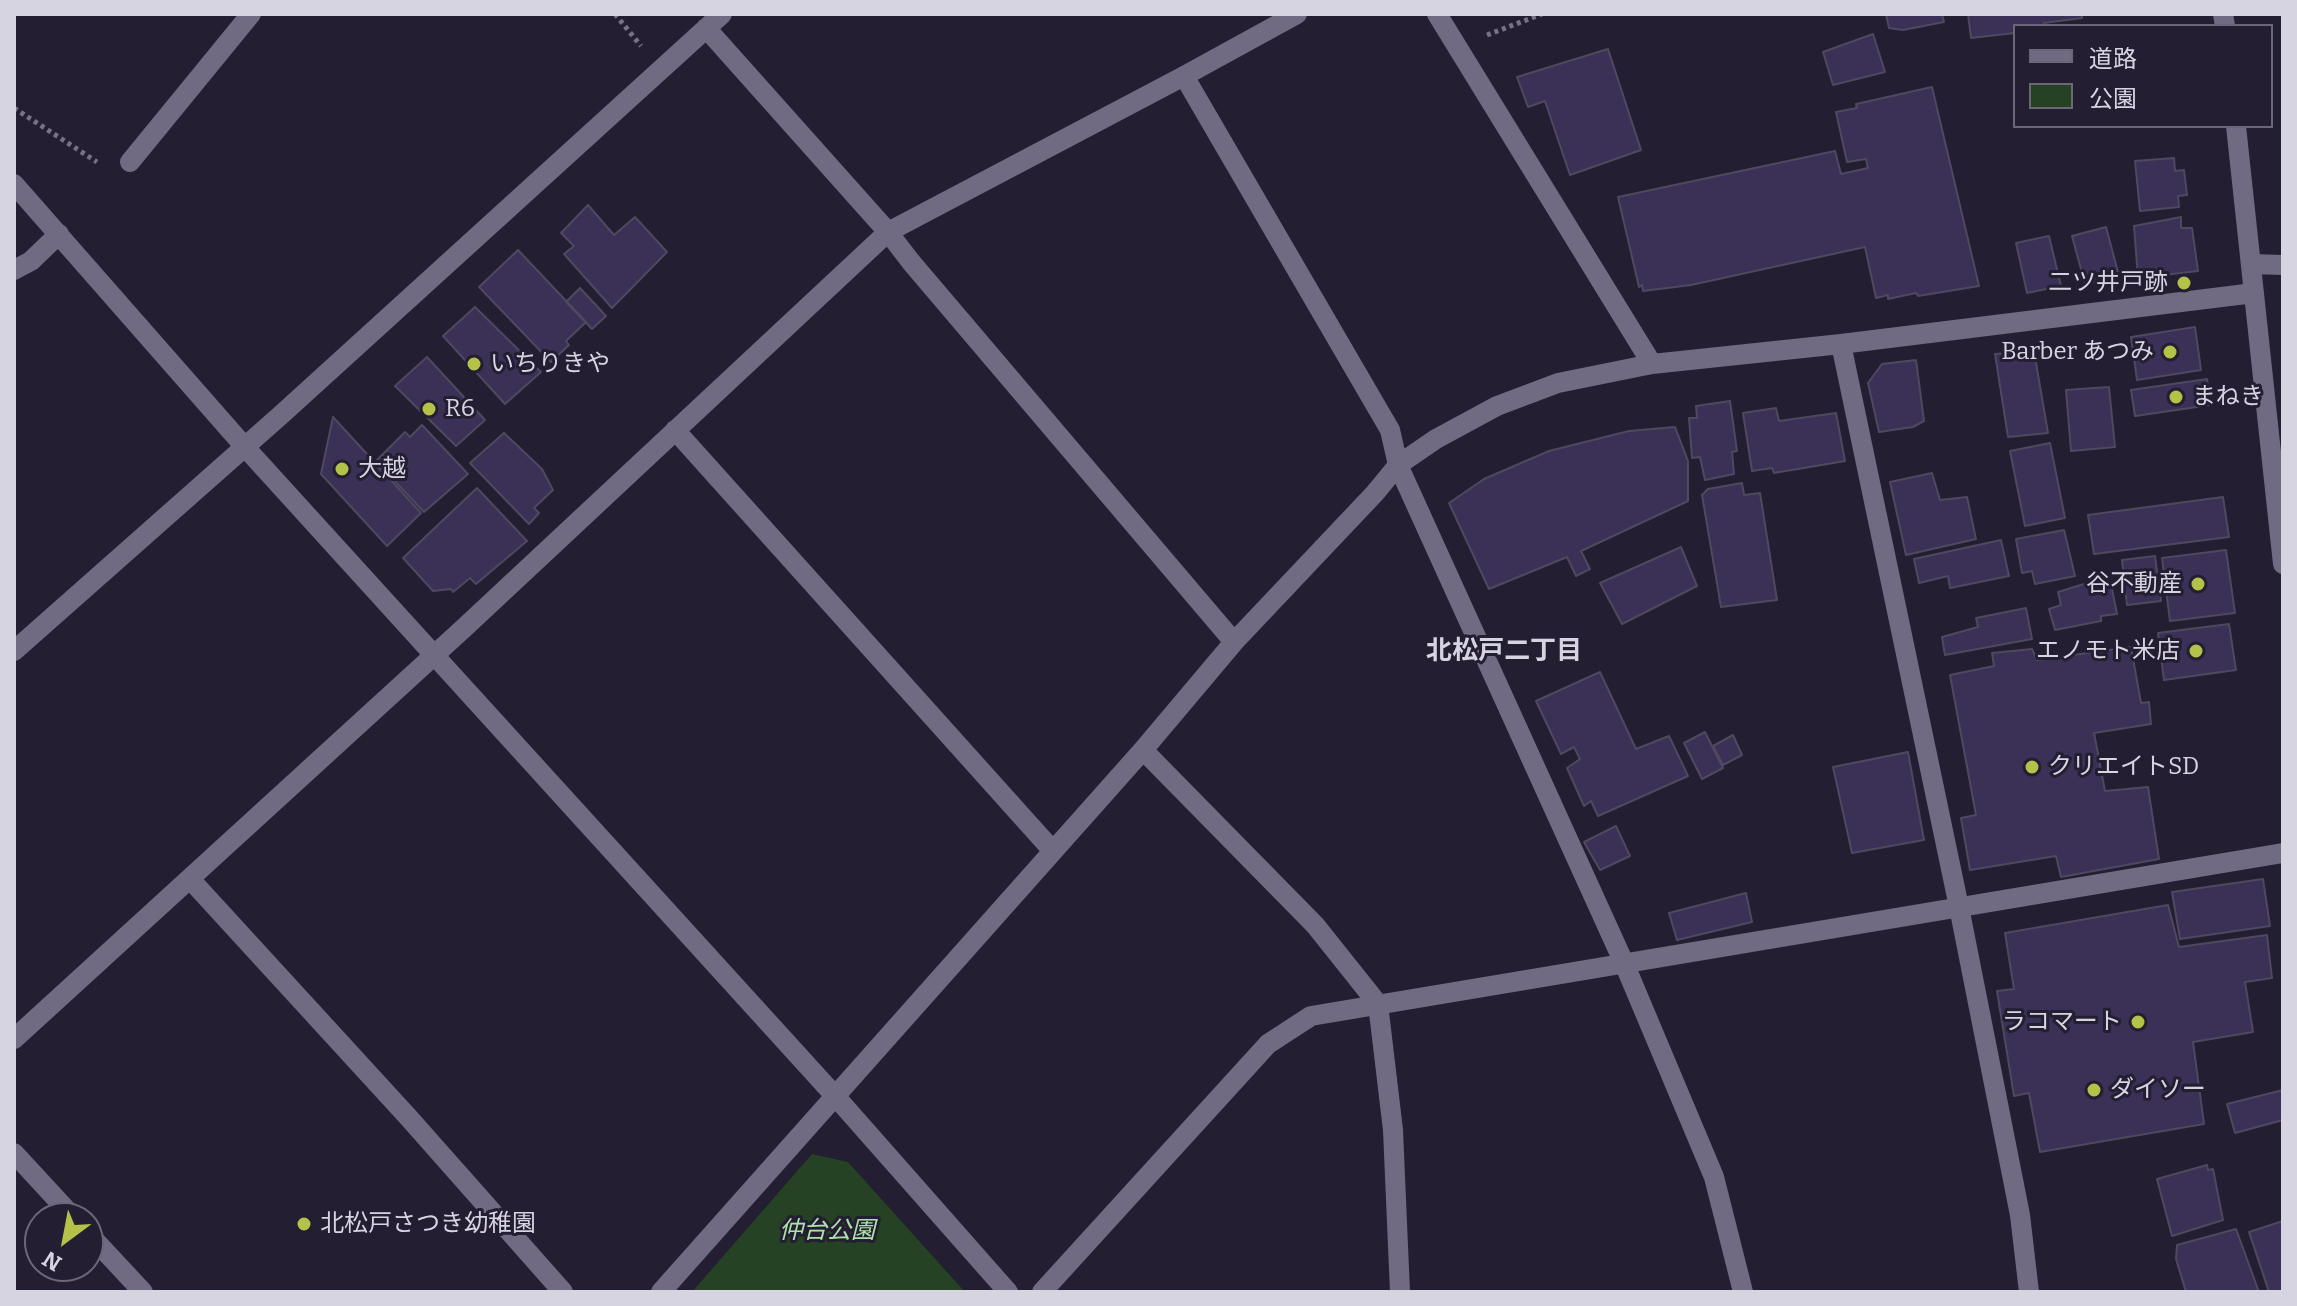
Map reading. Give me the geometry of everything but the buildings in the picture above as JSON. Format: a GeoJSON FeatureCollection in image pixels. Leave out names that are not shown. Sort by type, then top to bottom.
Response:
{"type":"FeatureCollection","features":[{"type":"Feature","properties":{"kind":"street"},"geometry":{"type":"LineString","coordinates":[[130,162],[251,14]]}},
{"type":"Feature","properties":{"kind":"street"},"geometry":{"type":"LineString","coordinates":[[14,1039],[888,232],[1297,14]]}},
{"type":"Feature","properties":{"kind":"street"},"geometry":{"type":"LineString","coordinates":[[1437,14],[1652,364]]}},
{"type":"Feature","properties":{"kind":"street"},"geometry":{"type":"LineString","coordinates":[[14,651],[714,21],[911,262],[1234,642]]}},
{"type":"Feature","properties":{"kind":"street"},"geometry":{"type":"LineString","coordinates":[[1184,76],[1390,430],[1398,465],[1624,963],[1714,1177],[1743,1292]]}},
{"type":"Feature","properties":{"kind":"street"},"geometry":{"type":"LineString","coordinates":[[2236,128],[2283,564]]}},
{"type":"Feature","properties":{"kind":"street"},"geometry":{"type":"LineString","coordinates":[[14,184],[244,446],[836,1097],[1008,1292]]}},
{"type":"Feature","properties":{"kind":"street"},"geometry":{"type":"LineString","coordinates":[[14,270],[31,261],[59,234]]}},
{"type":"Feature","properties":{"kind":"street"},"geometry":{"type":"LineString","coordinates":[[2252,264],[2283,265]]}},
{"type":"Feature","properties":{"kind":"street"},"geometry":{"type":"LineString","coordinates":[[661,1292],[1143,750],[1234,642],[1398,465],[1436,439],[1497,406],[1558,383],[1652,364],[2254,293]]}},
{"type":"Feature","properties":{"kind":"street"},"geometry":{"type":"LineString","coordinates":[[1841,344],[1959,907],[2020,1215],[2029,1292]]}},
{"type":"Feature","properties":{"kind":"street"},"geometry":{"type":"LineString","coordinates":[[675,430],[1053,851]]}},
{"type":"Feature","properties":{"kind":"street"},"geometry":{"type":"LineString","coordinates":[[1143,750],[1315,925],[1378,1004],[1393,1130],[1400,1292]]}},
{"type":"Feature","properties":{"kind":"street"},"geometry":{"type":"LineString","coordinates":[[1042,1292],[1268,1044],[1311,1016],[2283,853]]}},
{"type":"Feature","properties":{"kind":"street"},"geometry":{"type":"LineString","coordinates":[[190,879],[563,1292]]}},
{"type":"Feature","properties":{"kind":"street"},"geometry":{"type":"LineString","coordinates":[[14,1153],[59,1202]]}},
{"type":"Feature","properties":{"kind":"street"},"geometry":{"type":"LineString","coordinates":[[104,1250],[143,1292]]}},
{"type":"Feature","properties":{"kind":"path"},"geometry":{"type":"LineString","coordinates":[[615,14],[620,20]]}},
{"type":"Feature","properties":{"kind":"path"},"geometry":{"type":"LineString","coordinates":[[1457,46],[1542,14]]}},
{"type":"Feature","properties":{"kind":"path"},"geometry":{"type":"LineString","coordinates":[[14,108],[105,168]]}},
{"type":"Feature","properties":{"kind":"green space","name":"仲台公園"},"geometry":{"type":"Polygon","coordinates":[[[812,1154],[848,1162],[965,1292],[692,1292],[812,1154]]]}},
{"type":"Feature","properties":{"kind":"place","name":"二ツ井戸跡"},"geometry":{"type":"Point","coordinates":[2184,283]}},
{"type":"Feature","properties":{"kind":"place","name":"Barber あつみ"},"geometry":{"type":"Point","coordinates":[2170,352]}},
{"type":"Feature","properties":{"kind":"place","name":"いちりきや"},"geometry":{"type":"Point","coordinates":[474,364]}},
{"type":"Feature","properties":{"kind":"place","name":"まねき"},"geometry":{"type":"Point","coordinates":[2176,397]}},
{"type":"Feature","properties":{"kind":"place","name":"R6"},"geometry":{"type":"Point","coordinates":[429,409]}},
{"type":"Feature","properties":{"kind":"place","name":"大越"},"geometry":{"type":"Point","coordinates":[342,469]}},
{"type":"Feature","properties":{"kind":"place","name":"谷不動産"},"geometry":{"type":"Point","coordinates":[2198,584]}},
{"type":"Feature","properties":{"kind":"place","name":"エノモト米店"},"geometry":{"type":"Point","coordinates":[2196,651]}},
{"type":"Feature","properties":{"kind":"place","name":"クリエイトSD"},"geometry":{"type":"Point","coordinates":[2032,767]}},
{"type":"Feature","properties":{"kind":"place","name":"ラコマート"},"geometry":{"type":"Point","coordinates":[2138,1022]}},
{"type":"Feature","properties":{"kind":"place","name":"ダイソー"},"geometry":{"type":"Point","coordinates":[2094,1090]}},
{"type":"Feature","properties":{"kind":"place","name":"北松戸さつき幼稚園"},"geometry":{"type":"Point","coordinates":[304,1224]}},
{"type":"Feature","properties":{"kind":"district","name":"北松戸二丁目"},"geometry":{"type":"Point","coordinates":[1504,652]}}]}
